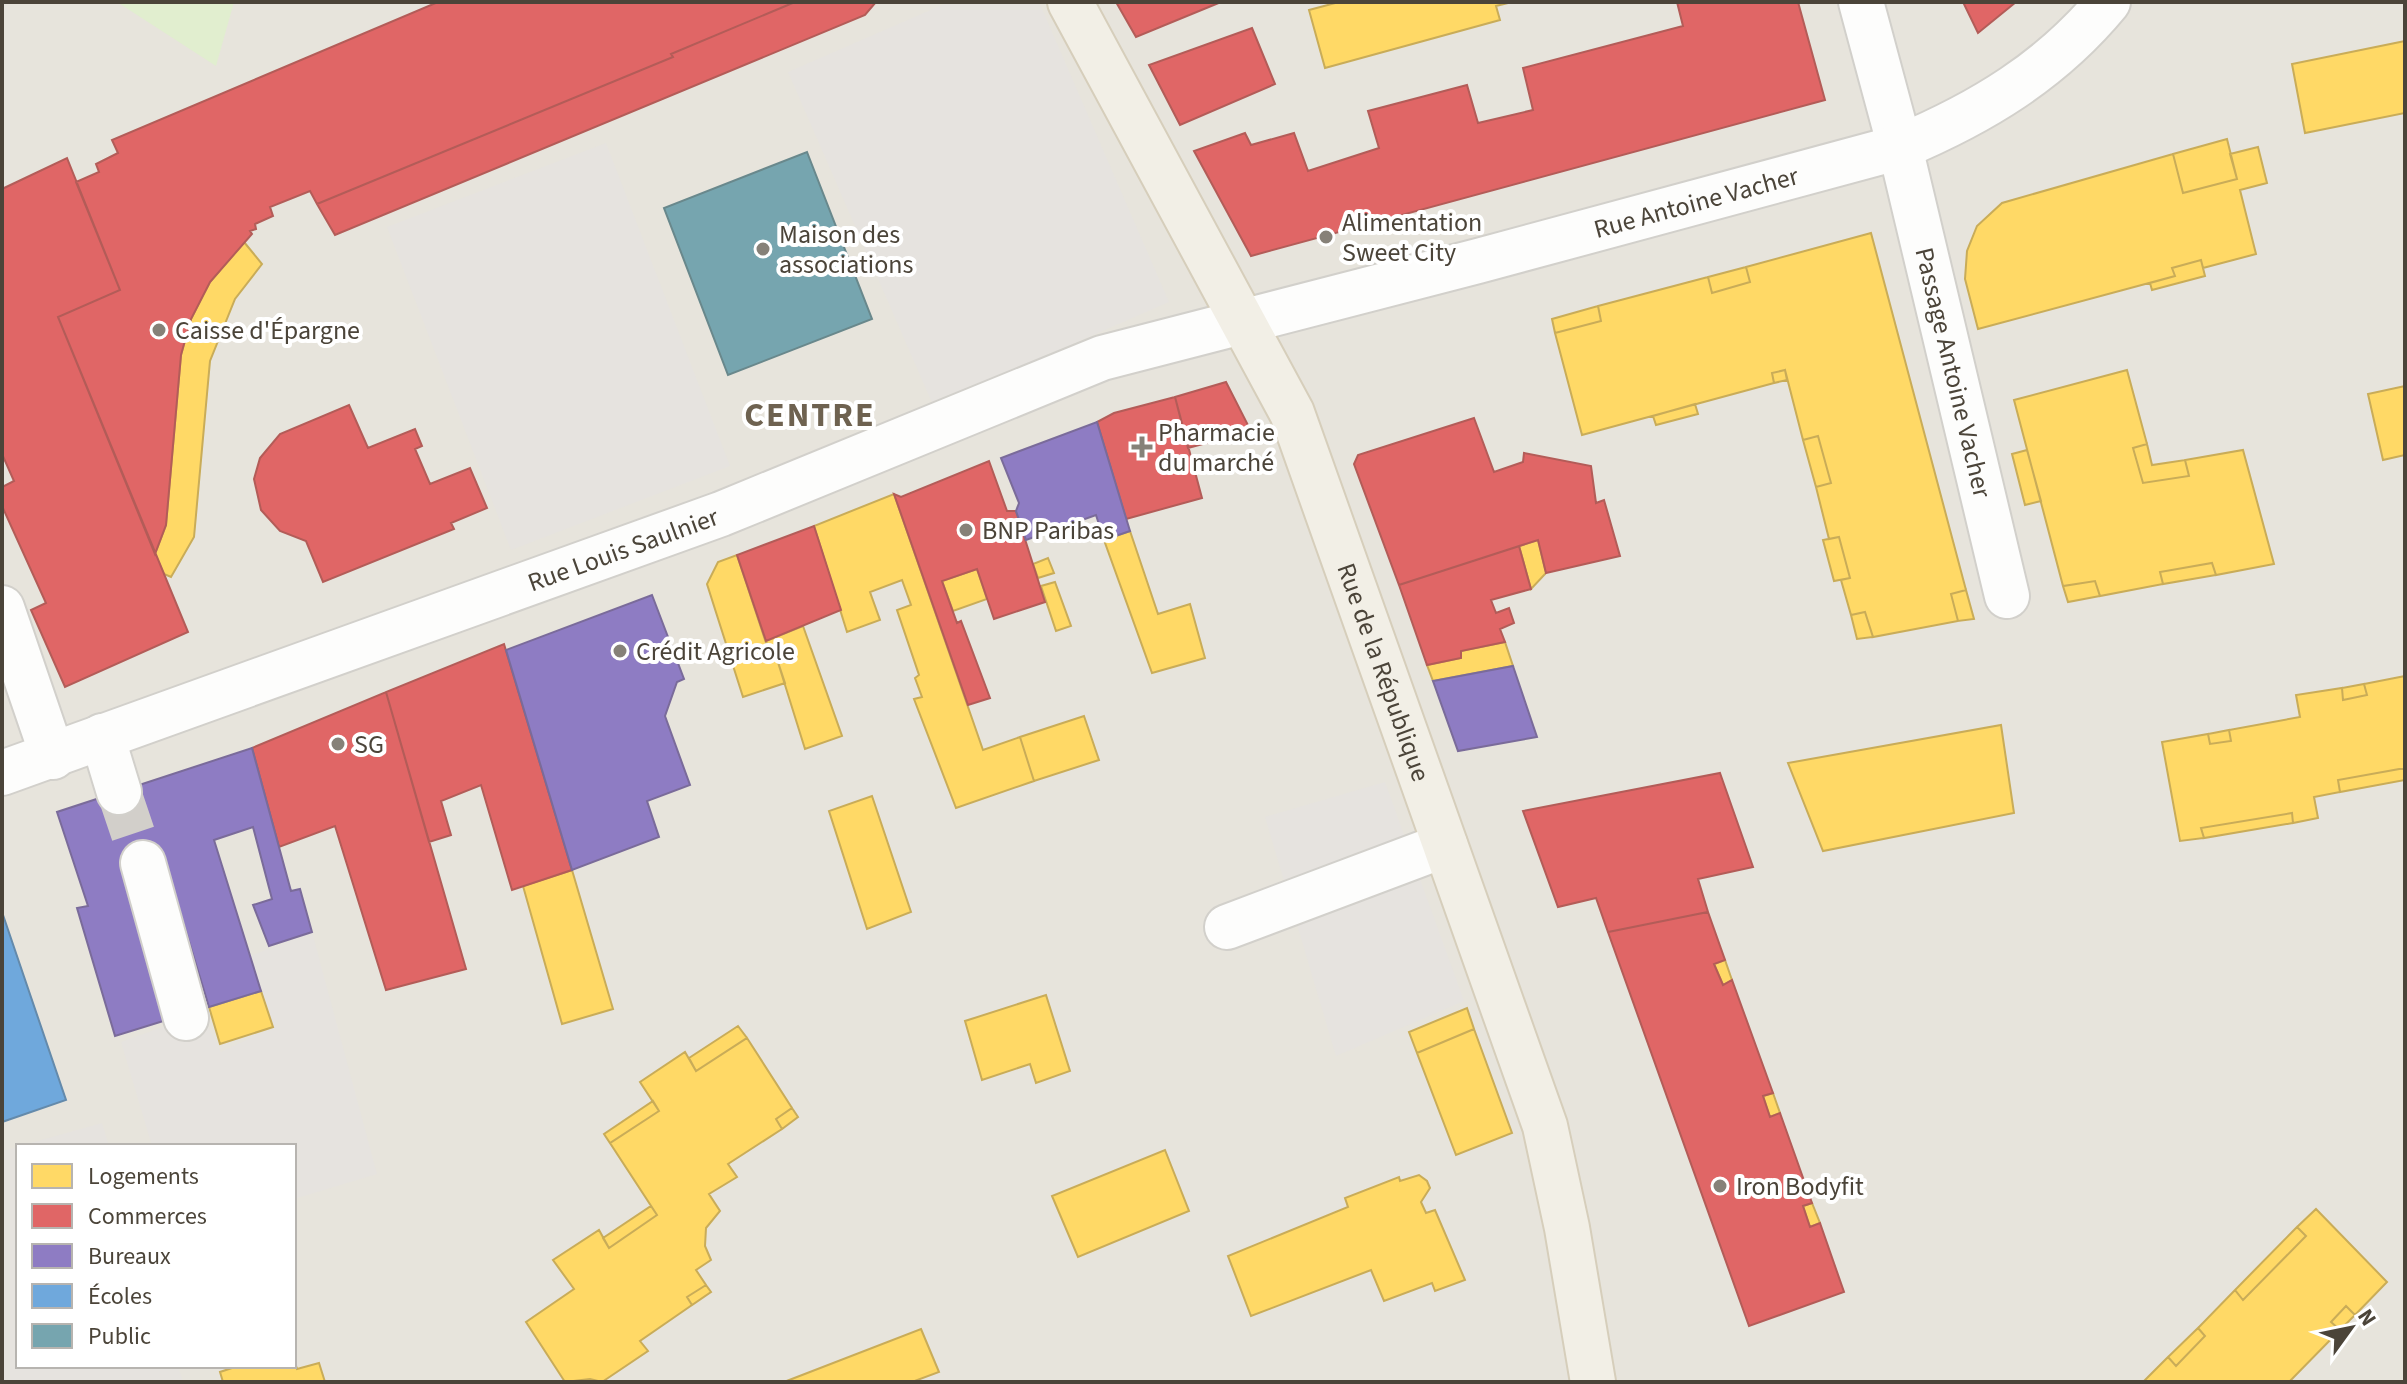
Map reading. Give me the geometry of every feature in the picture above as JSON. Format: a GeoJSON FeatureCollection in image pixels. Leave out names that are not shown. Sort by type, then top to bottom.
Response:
{"type":"FeatureCollection","features":[{"type":"Feature","properties":{"kind":"main road","name":"Rue de la République"},"geometry":{"type":"LineString","coordinates":[[1070,2],[1292,413],[1545,1126],[1567,1228],[1593,1382]]}},
{"type":"Feature","properties":{"kind":"street","name":"Passage Antoine Vacher"},"geometry":{"type":"LineString","coordinates":[[1861,2],[1900,147],[2007,596]]}},
{"type":"Feature","properties":{"kind":"street","name":"Rue Antoine Vacher"},"geometry":{"type":"LineString","coordinates":[[1242,322],[1900,147],[1959,123],[2015,89],[2077,39],[2108,2]]}},
{"type":"Feature","properties":{"kind":"street","name":"Rue Louis Saulnier"},"geometry":{"type":"LineString","coordinates":[[2,773],[721,514],[1102,358],[1242,322]]}},
{"type":"Feature","properties":{"kind":"street"},"geometry":{"type":"LineString","coordinates":[[2,608],[53,757]]}},
{"type":"Feature","properties":{"kind":"street"},"geometry":{"type":"LineString","coordinates":[[102,736],[119,792]]}},
{"type":"Feature","properties":{"kind":"street"},"geometry":{"type":"LineString","coordinates":[[1227,927],[1445,845]]}},
{"type":"Feature","properties":{"kind":"street"},"geometry":{"type":"LineString","coordinates":[[143,863],[186,1018]]}},
{"type":"Feature","properties":{"kind":"shaded area"},"geometry":{"type":"Polygon","coordinates":[[[2,2],[2405,2],[2405,1382],[2,1382],[2,2]]]}},
{"type":"Feature","properties":{"kind":"shaded area"},"geometry":{"type":"Polygon","coordinates":[[[949,2],[1039,2],[1169,302],[933,405],[788,72],[949,2]]]}},
{"type":"Feature","properties":{"kind":"shaded area"},"geometry":{"type":"Polygon","coordinates":[[[606,143],[730,466],[511,550],[387,227],[606,143]]]}},
{"type":"Feature","properties":{"kind":"shaded area"},"geometry":{"type":"Polygon","coordinates":[[[1385,782],[1464,1001],[1336,1056],[1265,817],[1385,782]]]}},
{"type":"Feature","properties":{"kind":"shaded area"},"geometry":{"type":"Polygon","coordinates":[[[312,932],[377,1174],[296,1198],[296,1144],[151,1144],[121,1042],[201,1013],[221,1052],[272,1028],[250,956],[312,932]]]}},
{"type":"Feature","properties":{"kind":"shaded area"},"geometry":{"type":"Polygon","coordinates":[[[102,1123],[108,1144],[27,1144],[102,1123]]]}},
{"type":"Feature","properties":{"kind":"shaded area"},"geometry":{"type":"Polygon","coordinates":[[[16,1148],[16,1368],[179,1368],[183,1382],[2,1382],[2,1151],[16,1148]]]}},
{"type":"Feature","properties":{"kind":"green space"},"geometry":{"type":"Polygon","coordinates":[[[117,2],[234,2],[216,66],[117,2]]]}},
{"type":"Feature","properties":{"kind":"building: Logements"},"geometry":{"type":"Polygon","coordinates":[[[1339,2],[1512,2],[1496,6],[1500,20],[1325,68],[1309,10],[1339,2]]]}},
{"type":"Feature","properties":{"kind":"building: Logements"},"geometry":{"type":"Polygon","coordinates":[[[2405,41],[2405,113],[2305,133],[2292,64],[2405,41]]]}},
{"type":"Feature","properties":{"kind":"building: Logements"},"geometry":{"type":"Polygon","coordinates":[[[2227,139],[2237,179],[2183,193],[2173,154],[2227,139]]]}},
{"type":"Feature","properties":{"kind":"building: Logements"},"geometry":{"type":"Polygon","coordinates":[[[2258,147],[2267,183],[2240,190],[2256,254],[2203,268],[2201,260],[2172,268],[2175,276],[1978,329],[1965,279],[1967,251],[1977,226],[2002,203],[2173,154],[2183,193],[2237,179],[2230,154],[2258,147]]]}},
{"type":"Feature","properties":{"kind":"building: Logements"},"geometry":{"type":"Polygon","coordinates":[[[1871,233],[1966,590],[1951,594],[1958,621],[1873,637],[1865,612],[1851,615],[1841,580],[1850,578],[1839,537],[1829,539],[1816,487],[1831,483],[1818,436],[1803,440],[1785,370],[1772,373],[1774,383],[1582,435],[1555,333],[1601,321],[1598,306],[1708,277],[1712,293],[1750,282],[1746,267],[1871,233]]]}},
{"type":"Feature","properties":{"kind":"building: Logements"},"geometry":{"type":"Polygon","coordinates":[[[244,242],[262,264],[235,299],[210,361],[194,537],[171,577],[164,574],[155,554],[166,525],[181,355],[191,319],[210,282],[244,242]]]}},
{"type":"Feature","properties":{"kind":"building: Logements"},"geometry":{"type":"Polygon","coordinates":[[[2201,260],[2205,276],[2152,290],[2150,283],[2175,276],[2172,268],[2201,260]]]}},
{"type":"Feature","properties":{"kind":"building: Logements"},"geometry":{"type":"Polygon","coordinates":[[[1746,267],[1750,282],[1712,293],[1708,277],[1746,267]]]}},
{"type":"Feature","properties":{"kind":"building: Logements"},"geometry":{"type":"Polygon","coordinates":[[[1598,306],[1601,321],[1555,333],[1552,319],[1598,306]]]}},
{"type":"Feature","properties":{"kind":"building: Logements"},"geometry":{"type":"Polygon","coordinates":[[[1785,370],[1787,380],[1774,383],[1772,373],[1785,370]]]}},
{"type":"Feature","properties":{"kind":"building: Logements"},"geometry":{"type":"Polygon","coordinates":[[[2127,370],[2147,444],[2133,448],[2143,483],[2189,476],[2185,460],[2243,450],[2274,564],[2216,575],[2212,563],[2160,572],[2163,584],[2100,596],[2095,581],[2063,586],[2014,400],[2127,370]]]}},
{"type":"Feature","properties":{"kind":"building: Logements"},"geometry":{"type":"Polygon","coordinates":[[[2405,386],[2405,455],[2383,460],[2368,394],[2405,386]]]}},
{"type":"Feature","properties":{"kind":"building: Logements"},"geometry":{"type":"Polygon","coordinates":[[[1695,404],[1698,414],[1656,425],[1653,416],[1695,404]]]}},
{"type":"Feature","properties":{"kind":"building: Logements"},"geometry":{"type":"Polygon","coordinates":[[[1818,436],[1831,483],[1816,487],[1803,440],[1818,436]]]}},
{"type":"Feature","properties":{"kind":"building: Logements"},"geometry":{"type":"Polygon","coordinates":[[[2147,444],[2152,465],[2185,460],[2189,476],[2143,483],[2133,448],[2147,444]]]}},
{"type":"Feature","properties":{"kind":"building: Logements"},"geometry":{"type":"Polygon","coordinates":[[[2027,450],[2041,501],[2025,505],[2012,454],[2027,450]]]}},
{"type":"Feature","properties":{"kind":"building: Logements"},"geometry":{"type":"Polygon","coordinates":[[[894,494],[983,750],[1020,737],[1034,781],[956,808],[914,699],[922,697],[915,678],[919,675],[897,610],[911,605],[902,580],[870,592],[880,620],[847,632],[814,526],[894,494]]]}},
{"type":"Feature","properties":{"kind":"building: Logements"},"geometry":{"type":"Polygon","coordinates":[[[1130,531],[1158,614],[1190,604],[1205,658],[1152,673],[1104,540],[1130,531]]]}},
{"type":"Feature","properties":{"kind":"building: Logements"},"geometry":{"type":"Polygon","coordinates":[[[1839,537],[1850,578],[1834,581],[1823,540],[1839,537]]]}},
{"type":"Feature","properties":{"kind":"building: Logements"},"geometry":{"type":"Polygon","coordinates":[[[1538,540],[1546,573],[1531,589],[1519,546],[1538,540]]]}},
{"type":"Feature","properties":{"kind":"building: Logements"},"geometry":{"type":"Polygon","coordinates":[[[737,555],[771,658],[776,656],[785,683],[743,697],[707,584],[718,562],[737,555]]]}},
{"type":"Feature","properties":{"kind":"building: Logements"},"geometry":{"type":"Polygon","coordinates":[[[1048,558],[1054,573],[1038,578],[1033,564],[1048,558]]]}},
{"type":"Feature","properties":{"kind":"building: Logements"},"geometry":{"type":"Polygon","coordinates":[[[2212,563],[2216,575],[2163,584],[2160,572],[2212,563]]]}},
{"type":"Feature","properties":{"kind":"building: Logements"},"geometry":{"type":"Polygon","coordinates":[[[977,569],[987,599],[953,611],[942,581],[977,569]]]}},
{"type":"Feature","properties":{"kind":"building: Logements"},"geometry":{"type":"Polygon","coordinates":[[[2095,581],[2100,596],[2068,602],[2063,586],[2095,581]]]}},
{"type":"Feature","properties":{"kind":"building: Logements"},"geometry":{"type":"Polygon","coordinates":[[[1055,582],[1071,626],[1056,631],[1041,586],[1055,582]]]}},
{"type":"Feature","properties":{"kind":"building: Logements"},"geometry":{"type":"Polygon","coordinates":[[[1966,590],[1974,619],[1958,621],[1951,594],[1966,590]]]}},
{"type":"Feature","properties":{"kind":"building: Logements"},"geometry":{"type":"Polygon","coordinates":[[[1865,612],[1873,637],[1857,639],[1851,615],[1865,612]]]}},
{"type":"Feature","properties":{"kind":"building: Logements"},"geometry":{"type":"Polygon","coordinates":[[[803,626],[842,736],[805,749],[776,656],[771,658],[766,641],[803,626]]]}},
{"type":"Feature","properties":{"kind":"building: Logements"},"geometry":{"type":"Polygon","coordinates":[[[1505,642],[1513,666],[1433,681],[1427,665],[1461,658],[1461,651],[1505,642]]]}},
{"type":"Feature","properties":{"kind":"building: Logements"},"geometry":{"type":"Polygon","coordinates":[[[2405,676],[2405,768],[2338,780],[2340,792],[2314,797],[2318,818],[2293,823],[2292,813],[2201,828],[2204,838],[2180,841],[2162,742],[2208,734],[2210,744],[2231,741],[2229,730],[2300,717],[2296,695],[2342,688],[2343,700],[2367,695],[2364,684],[2405,676]]]}},
{"type":"Feature","properties":{"kind":"building: Logements"},"geometry":{"type":"Polygon","coordinates":[[[2364,684],[2367,695],[2343,700],[2342,688],[2364,684]]]}},
{"type":"Feature","properties":{"kind":"building: Logements"},"geometry":{"type":"Polygon","coordinates":[[[1084,716],[1099,760],[1034,781],[1020,737],[1084,716]]]}},
{"type":"Feature","properties":{"kind":"building: Logements"},"geometry":{"type":"Polygon","coordinates":[[[2001,725],[2014,813],[1823,851],[1788,763],[2001,725]]]}},
{"type":"Feature","properties":{"kind":"building: Logements"},"geometry":{"type":"Polygon","coordinates":[[[2229,730],[2231,741],[2210,744],[2208,734],[2229,730]]]}},
{"type":"Feature","properties":{"kind":"building: Logements"},"geometry":{"type":"Polygon","coordinates":[[[2405,768],[2405,780],[2340,792],[2338,780],[2405,768]]]}},
{"type":"Feature","properties":{"kind":"building: Logements"},"geometry":{"type":"Polygon","coordinates":[[[872,796],[911,912],[867,929],[829,811],[872,796]]]}},
{"type":"Feature","properties":{"kind":"building: Logements"},"geometry":{"type":"Polygon","coordinates":[[[2292,813],[2293,823],[2204,838],[2201,828],[2292,813]]]}},
{"type":"Feature","properties":{"kind":"building: Logements"},"geometry":{"type":"Polygon","coordinates":[[[572,870],[613,1009],[562,1024],[523,886],[572,870]]]}},
{"type":"Feature","properties":{"kind":"building: Logements"},"geometry":{"type":"Polygon","coordinates":[[[1725,960],[1732,980],[1723,985],[1714,964],[1725,960]]]}},
{"type":"Feature","properties":{"kind":"building: Logements"},"geometry":{"type":"Polygon","coordinates":[[[261,991],[273,1027],[220,1044],[209,1007],[261,991]]]}},
{"type":"Feature","properties":{"kind":"building: Logements"},"geometry":{"type":"Polygon","coordinates":[[[1046,995],[1070,1071],[1036,1083],[1030,1064],[982,1080],[965,1021],[1046,995]]]}},
{"type":"Feature","properties":{"kind":"building: Logements"},"geometry":{"type":"Polygon","coordinates":[[[1467,1008],[1474,1029],[1417,1053],[1409,1032],[1467,1008]]]}},
{"type":"Feature","properties":{"kind":"building: Logements"},"geometry":{"type":"Polygon","coordinates":[[[738,1026],[747,1038],[696,1071],[689,1058],[738,1026]]]}},
{"type":"Feature","properties":{"kind":"building: Logements"},"geometry":{"type":"Polygon","coordinates":[[[1474,1029],[1512,1133],[1456,1155],[1417,1053],[1474,1029]]]}},
{"type":"Feature","properties":{"kind":"building: Logements"},"geometry":{"type":"Polygon","coordinates":[[[747,1038],[792,1108],[776,1119],[782,1129],[728,1164],[737,1177],[709,1194],[720,1211],[706,1228],[705,1246],[711,1260],[696,1270],[706,1285],[687,1297],[692,1305],[640,1341],[648,1351],[602,1382],[590,1379],[565,1382],[526,1322],[574,1289],[553,1260],[599,1230],[609,1248],[657,1215],[610,1143],[659,1111],[640,1082],[685,1052],[696,1071],[747,1038]]]}},
{"type":"Feature","properties":{"kind":"building: Logements"},"geometry":{"type":"Polygon","coordinates":[[[1773,1093],[1780,1113],[1770,1117],[1763,1096],[1773,1093]]]}},
{"type":"Feature","properties":{"kind":"building: Logements"},"geometry":{"type":"Polygon","coordinates":[[[653,1101],[659,1111],[610,1143],[604,1134],[653,1101]]]}},
{"type":"Feature","properties":{"kind":"building: Logements"},"geometry":{"type":"Polygon","coordinates":[[[792,1108],[798,1117],[782,1129],[776,1119],[792,1108]]]}},
{"type":"Feature","properties":{"kind":"building: Logements"},"geometry":{"type":"Polygon","coordinates":[[[1165,1150],[1189,1211],[1078,1257],[1052,1196],[1165,1150]]]}},
{"type":"Feature","properties":{"kind":"building: Logements"},"geometry":{"type":"Polygon","coordinates":[[[1419,1175],[1430,1188],[1421,1202],[1426,1213],[1435,1210],[1465,1280],[1435,1291],[1432,1283],[1384,1301],[1371,1270],[1251,1316],[1228,1256],[1348,1207],[1345,1198],[1399,1177],[1400,1181],[1419,1175]]]}},
{"type":"Feature","properties":{"kind":"building: Logements"},"geometry":{"type":"Polygon","coordinates":[[[1812,1203],[1820,1223],[1810,1227],[1803,1206],[1812,1203]]]}},
{"type":"Feature","properties":{"kind":"building: Logements"},"geometry":{"type":"Polygon","coordinates":[[[651,1206],[657,1215],[609,1248],[603,1238],[651,1206]]]}},
{"type":"Feature","properties":{"kind":"building: Logements"},"geometry":{"type":"Polygon","coordinates":[[[2316,1209],[2387,1282],[2355,1315],[2346,1306],[2331,1322],[2340,1330],[2289,1382],[2143,1382],[2168,1357],[2176,1366],[2205,1336],[2198,1328],[2235,1290],[2243,1300],[2306,1236],[2297,1227],[2316,1209]]]}},
{"type":"Feature","properties":{"kind":"building: Logements"},"geometry":{"type":"Polygon","coordinates":[[[2297,1227],[2306,1236],[2243,1300],[2235,1290],[2297,1227]]]}},
{"type":"Feature","properties":{"kind":"building: Logements"},"geometry":{"type":"Polygon","coordinates":[[[706,1285],[711,1292],[692,1305],[687,1297],[706,1285]]]}},
{"type":"Feature","properties":{"kind":"building: Logements"},"geometry":{"type":"Polygon","coordinates":[[[2346,1306],[2355,1315],[2340,1330],[2331,1322],[2346,1306]]]}},
{"type":"Feature","properties":{"kind":"building: Logements"},"geometry":{"type":"Polygon","coordinates":[[[2198,1328],[2205,1336],[2176,1366],[2168,1357],[2198,1328]]]}},
{"type":"Feature","properties":{"kind":"building: Logements"},"geometry":{"type":"Polygon","coordinates":[[[921,1329],[939,1372],[912,1382],[784,1382],[921,1329]]]}},
{"type":"Feature","properties":{"kind":"building: Logements"},"geometry":{"type":"Polygon","coordinates":[[[319,1363],[325,1382],[223,1382],[220,1372],[232,1368],[296,1366],[297,1369],[319,1363]]]}},
{"type":"Feature","properties":{"kind":"building: Commerces"},"geometry":{"type":"Polygon","coordinates":[[[438,2],[795,2],[671,54],[673,57],[317,204],[310,191],[270,207],[273,216],[255,224],[256,229],[250,231],[252,234],[210,282],[191,319],[181,355],[166,525],[155,554],[58,317],[120,290],[76,182],[99,172],[96,164],[118,153],[112,140],[438,2]]]}},
{"type":"Feature","properties":{"kind":"building: Commerces"},"geometry":{"type":"Polygon","coordinates":[[[795,2],[876,2],[865,15],[335,235],[317,204],[673,57],[671,54],[795,2]]]}},
{"type":"Feature","properties":{"kind":"building: Commerces"},"geometry":{"type":"Polygon","coordinates":[[[1116,2],[1221,2],[1136,37],[1116,2]]]}},
{"type":"Feature","properties":{"kind":"building: Commerces"},"geometry":{"type":"Polygon","coordinates":[[[1677,2],[1798,2],[1825,100],[1251,256],[1194,151],[1245,133],[1251,145],[1294,133],[1308,171],[1379,148],[1368,111],[1467,85],[1478,123],[1533,110],[1523,68],[1683,26],[1677,2]]]}},
{"type":"Feature","properties":{"kind":"building: Commerces"},"geometry":{"type":"Polygon","coordinates":[[[1963,2],[2016,2],[1978,33],[1963,2]]]}},
{"type":"Feature","properties":{"kind":"building: Commerces"},"geometry":{"type":"Polygon","coordinates":[[[1252,28],[1275,84],[1180,125],[1149,65],[1252,28]]]}},
{"type":"Feature","properties":{"kind":"building: Commerces"},"geometry":{"type":"Polygon","coordinates":[[[67,158],[120,290],[58,317],[188,632],[65,687],[31,610],[46,603],[2,506],[2,487],[14,481],[2,454],[2,189],[67,158]]]}},
{"type":"Feature","properties":{"kind":"building: Commerces"},"geometry":{"type":"Polygon","coordinates":[[[1226,382],[1251,431],[1188,448],[1175,397],[1226,382]]]}},
{"type":"Feature","properties":{"kind":"building: Commerces"},"geometry":{"type":"Polygon","coordinates":[[[1175,397],[1202,498],[1126,519],[1097,422],[1114,413],[1175,397]]]}},
{"type":"Feature","properties":{"kind":"building: Commerces"},"geometry":{"type":"Polygon","coordinates":[[[349,405],[368,448],[415,429],[422,446],[415,449],[430,484],[470,468],[487,508],[451,523],[454,529],[323,582],[306,541],[280,531],[261,510],[254,479],[260,458],[280,434],[349,405]]]}},
{"type":"Feature","properties":{"kind":"building: Commerces"},"geometry":{"type":"Polygon","coordinates":[[[1474,418],[1494,472],[1523,462],[1524,453],[1591,466],[1596,503],[1604,500],[1620,556],[1546,573],[1538,540],[1399,585],[1354,464],[1358,455],[1474,418]]]}},
{"type":"Feature","properties":{"kind":"building: Commerces"},"geometry":{"type":"Polygon","coordinates":[[[989,461],[1007,511],[1016,511],[1045,602],[994,619],[977,569],[942,581],[990,698],[968,705],[894,494],[901,497],[989,461]]]}},
{"type":"Feature","properties":{"kind":"building: Commerces"},"geometry":{"type":"Polygon","coordinates":[[[814,526],[841,610],[766,641],[737,555],[814,526]]]}},
{"type":"Feature","properties":{"kind":"building: Commerces"},"geometry":{"type":"Polygon","coordinates":[[[1519,546],[1531,589],[1491,600],[1496,613],[1509,608],[1514,623],[1500,629],[1505,642],[1461,651],[1461,658],[1427,665],[1399,585],[1519,546]]]}},
{"type":"Feature","properties":{"kind":"building: Commerces"},"geometry":{"type":"Polygon","coordinates":[[[504,644],[572,870],[512,890],[481,785],[441,801],[451,835],[429,842],[386,692],[504,644]]]}},
{"type":"Feature","properties":{"kind":"building: Commerces"},"geometry":{"type":"Polygon","coordinates":[[[386,692],[466,969],[386,990],[335,826],[279,847],[252,748],[386,692]]]}},
{"type":"Feature","properties":{"kind":"building: Commerces"},"geometry":{"type":"Polygon","coordinates":[[[1720,773],[1753,867],[1698,879],[1708,912],[1608,932],[1596,898],[1558,907],[1523,811],[1720,773]]]}},
{"type":"Feature","properties":{"kind":"building: Commerces"},"geometry":{"type":"Polygon","coordinates":[[[1708,912],[1725,960],[1714,964],[1723,985],[1732,980],[1773,1093],[1763,1096],[1770,1117],[1780,1113],[1812,1203],[1803,1206],[1810,1227],[1820,1223],[1844,1292],[1749,1326],[1608,932],[1708,912]]]}},
{"type":"Feature","properties":{"kind":"building: Bureaux"},"geometry":{"type":"Polygon","coordinates":[[[1097,422],[1130,531],[1104,540],[1096,515],[1026,540],[1016,511],[1019,503],[1001,458],[1097,422]]]}},
{"type":"Feature","properties":{"kind":"building: Bureaux"},"geometry":{"type":"Polygon","coordinates":[[[652,595],[684,679],[677,682],[665,716],[690,785],[647,801],[659,837],[572,870],[506,650],[652,595]]]}},
{"type":"Feature","properties":{"kind":"building: Bureaux"},"geometry":{"type":"Polygon","coordinates":[[[1513,666],[1537,737],[1458,751],[1433,681],[1513,666]]]}},
{"type":"Feature","properties":{"kind":"building: Bureaux"},"geometry":{"type":"Polygon","coordinates":[[[252,748],[291,891],[300,889],[312,932],[269,946],[253,905],[272,899],[253,827],[214,840],[261,991],[209,1007],[163,856],[173,1018],[115,1036],[77,908],[88,906],[57,812],[252,748]]]}},
{"type":"Feature","properties":{"kind":"building: Écoles"},"geometry":{"type":"Polygon","coordinates":[[[2,912],[66,1100],[2,1122],[2,912]]]}},
{"type":"Feature","properties":{"kind":"building: Public","name":"Maison des associations"},"geometry":{"type":"Polygon","coordinates":[[[807,152],[872,319],[728,375],[664,208],[807,152]]]}},
{"type":"Feature","properties":{"kind":"tunnel"},"geometry":{"type":"LineString","coordinates":[[119,792],[143,863]]}},
{"type":"Feature","properties":{"kind":"place","name":"Alimentation Sweet City"},"geometry":{"type":"Point","coordinates":[1326,237]}},
{"type":"Feature","properties":{"kind":"place","name":"Maison des associations"},"geometry":{"type":"Point","coordinates":[763,249]}},
{"type":"Feature","properties":{"kind":"place","name":"Caisse d'Épargne"},"geometry":{"type":"Point","coordinates":[159,330]}},
{"type":"Feature","properties":{"kind":"place","name":"Pharmacie du marché"},"geometry":{"type":"Point","coordinates":[1142,447]}},
{"type":"Feature","properties":{"kind":"place","name":"BNP Paribas"},"geometry":{"type":"Point","coordinates":[966,530]}},
{"type":"Feature","properties":{"kind":"place","name":"Crédit Agricole"},"geometry":{"type":"Point","coordinates":[620,651]}},
{"type":"Feature","properties":{"kind":"place","name":"SG"},"geometry":{"type":"Point","coordinates":[338,744]}},
{"type":"Feature","properties":{"kind":"place","name":"Iron Bodyfit"},"geometry":{"type":"Point","coordinates":[1720,1186]}},
{"type":"Feature","properties":{"kind":"district","name":"CENTRE"},"geometry":{"type":"Point","coordinates":[810,415]}}]}
